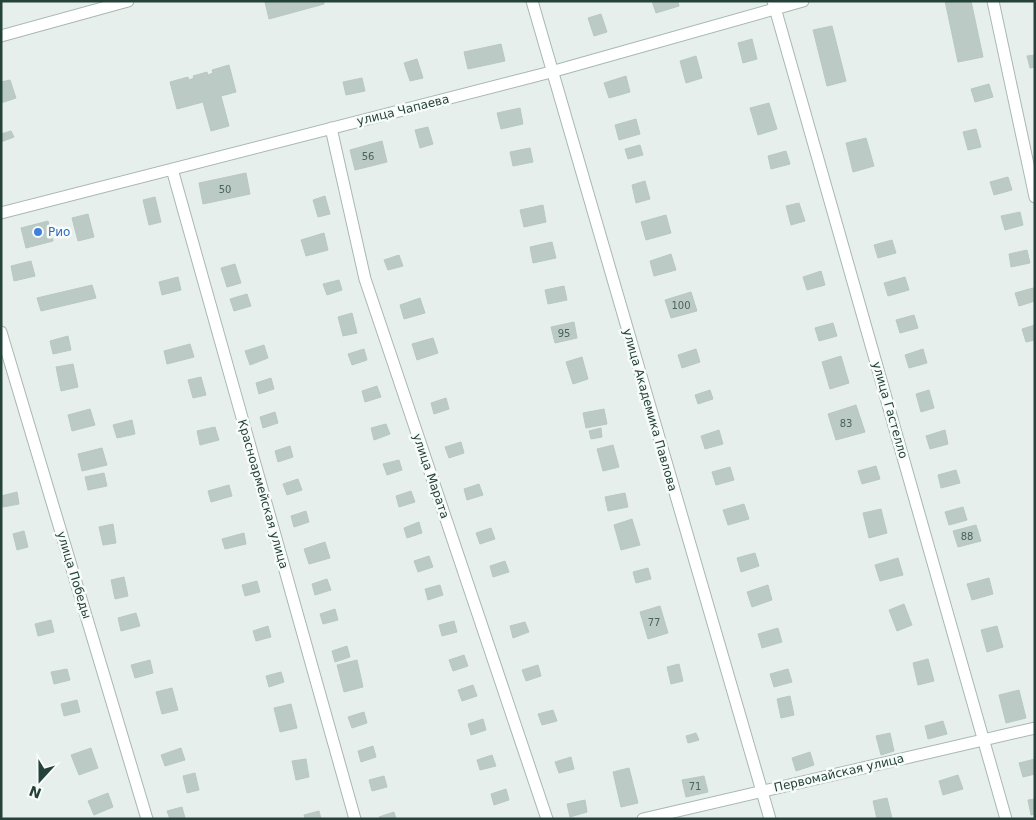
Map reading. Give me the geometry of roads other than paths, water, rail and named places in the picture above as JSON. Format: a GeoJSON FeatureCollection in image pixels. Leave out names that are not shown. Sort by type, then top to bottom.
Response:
{"type":"FeatureCollection","features":[{"type":"Feature","properties":{"kind":"street"},"geometry":{"type":"LineString","coordinates":[[1,36],[128,1]]}},
{"type":"Feature","properties":{"kind":"street","name":"улица Академика Павлова"},"geometry":{"type":"LineString","coordinates":[[532,1],[551,72],[770,819]]}},
{"type":"Feature","properties":{"kind":"street","name":"улица Чапаева"},"geometry":{"type":"LineString","coordinates":[[1,213],[551,72],[774,5],[803,1]]}},
{"type":"Feature","properties":{"kind":"street"},"geometry":{"type":"LineString","coordinates":[[993,1],[1035,197]]}},
{"type":"Feature","properties":{"kind":"street","name":"улица Гастелло"},"geometry":{"type":"LineString","coordinates":[[774,5],[1006,819]]}},
{"type":"Feature","properties":{"kind":"street","name":"улица Марата"},"geometry":{"type":"LineString","coordinates":[[331,128],[365,279],[546,819]]}},
{"type":"Feature","properties":{"kind":"street","name":"Красноармейская улица"},"geometry":{"type":"LineString","coordinates":[[172,169],[355,819]]}},
{"type":"Feature","properties":{"kind":"street","name":"улица Победы"},"geometry":{"type":"LineString","coordinates":[[1,332],[147,819]]}},
{"type":"Feature","properties":{"kind":"street","name":"Первомайская улица"},"geometry":{"type":"LineString","coordinates":[[643,819],[1035,728]]}},
{"type":"Feature","properties":{"kind":"place","name":"Рио"},"geometry":{"type":"Point","coordinates":[38,232]}}]}
